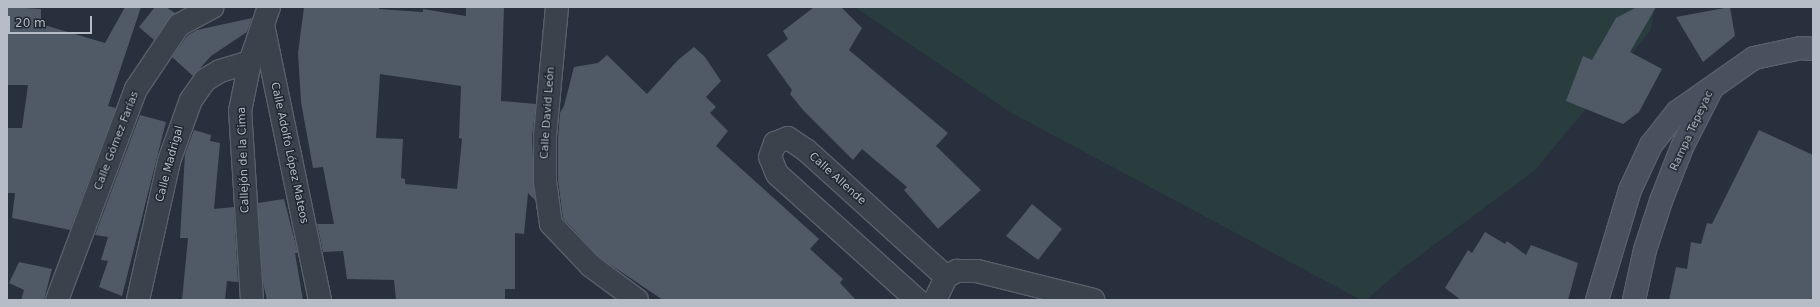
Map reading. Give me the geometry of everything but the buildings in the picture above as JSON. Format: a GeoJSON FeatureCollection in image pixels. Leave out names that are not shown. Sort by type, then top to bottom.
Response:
{"type":"FeatureCollection","features":[{"type":"Feature","properties":{"kind":"main road"},"geometry":{"type":"LineString","coordinates":[[1713,87],[1754,58],[1801,48],[1813,49]]}},
{"type":"Feature","properties":{"kind":"main road","name":"Rampa Tepeyac"},"geometry":{"type":"LineString","coordinates":[[1597,300],[1630,190],[1651,145],[1677,112],[1713,87]]}},
{"type":"Feature","properties":{"kind":"main road","name":"Rampa Tepeyac"},"geometry":{"type":"LineString","coordinates":[[1634,300],[1645,250],[1660,201],[1682,147],[1713,87]]}},
{"type":"Feature","properties":{"kind":"street","name":"Calle Gómez Farías"},"geometry":{"type":"LineString","coordinates":[[57,300],[136,89],[179,25],[212,7]]}},
{"type":"Feature","properties":{"kind":"street","name":"Calle David León"},"geometry":{"type":"LineString","coordinates":[[557,7],[545,137],[545,181],[552,224],[591,266],[637,300]]}},
{"type":"Feature","properties":{"kind":"street","name":"Callejón de la Cima"},"geometry":{"type":"LineString","coordinates":[[252,300],[240,111],[250,62],[266,15]]}},
{"type":"Feature","properties":{"kind":"street","name":"Calle Adolfo López Mateos"},"geometry":{"type":"LineString","coordinates":[[266,15],[320,300]]}},
{"type":"Feature","properties":{"kind":"street","name":"Calle Madrigal"},"geometry":{"type":"LineString","coordinates":[[138,300],[169,161],[191,100],[205,80],[220,71],[250,62]]}},
{"type":"Feature","properties":{"kind":"street","name":"Calle Allende"},"geometry":{"type":"LineString","coordinates":[[917,300],[777,174],[770,157],[775,143],[788,138],[806,150],[946,277]]}},
{"type":"Feature","properties":{"kind":"street"},"geometry":{"type":"LineString","coordinates":[[935,300],[946,277],[957,271],[977,271],[1094,300]]}},
{"type":"Feature","properties":{"kind":"shaded area"},"geometry":{"type":"Polygon","coordinates":[[[855,7],[1654,7],[1651,30],[1535,170],[1403,268],[1366,300],[1361,300],[1010,112],[855,7]]]}}]}
